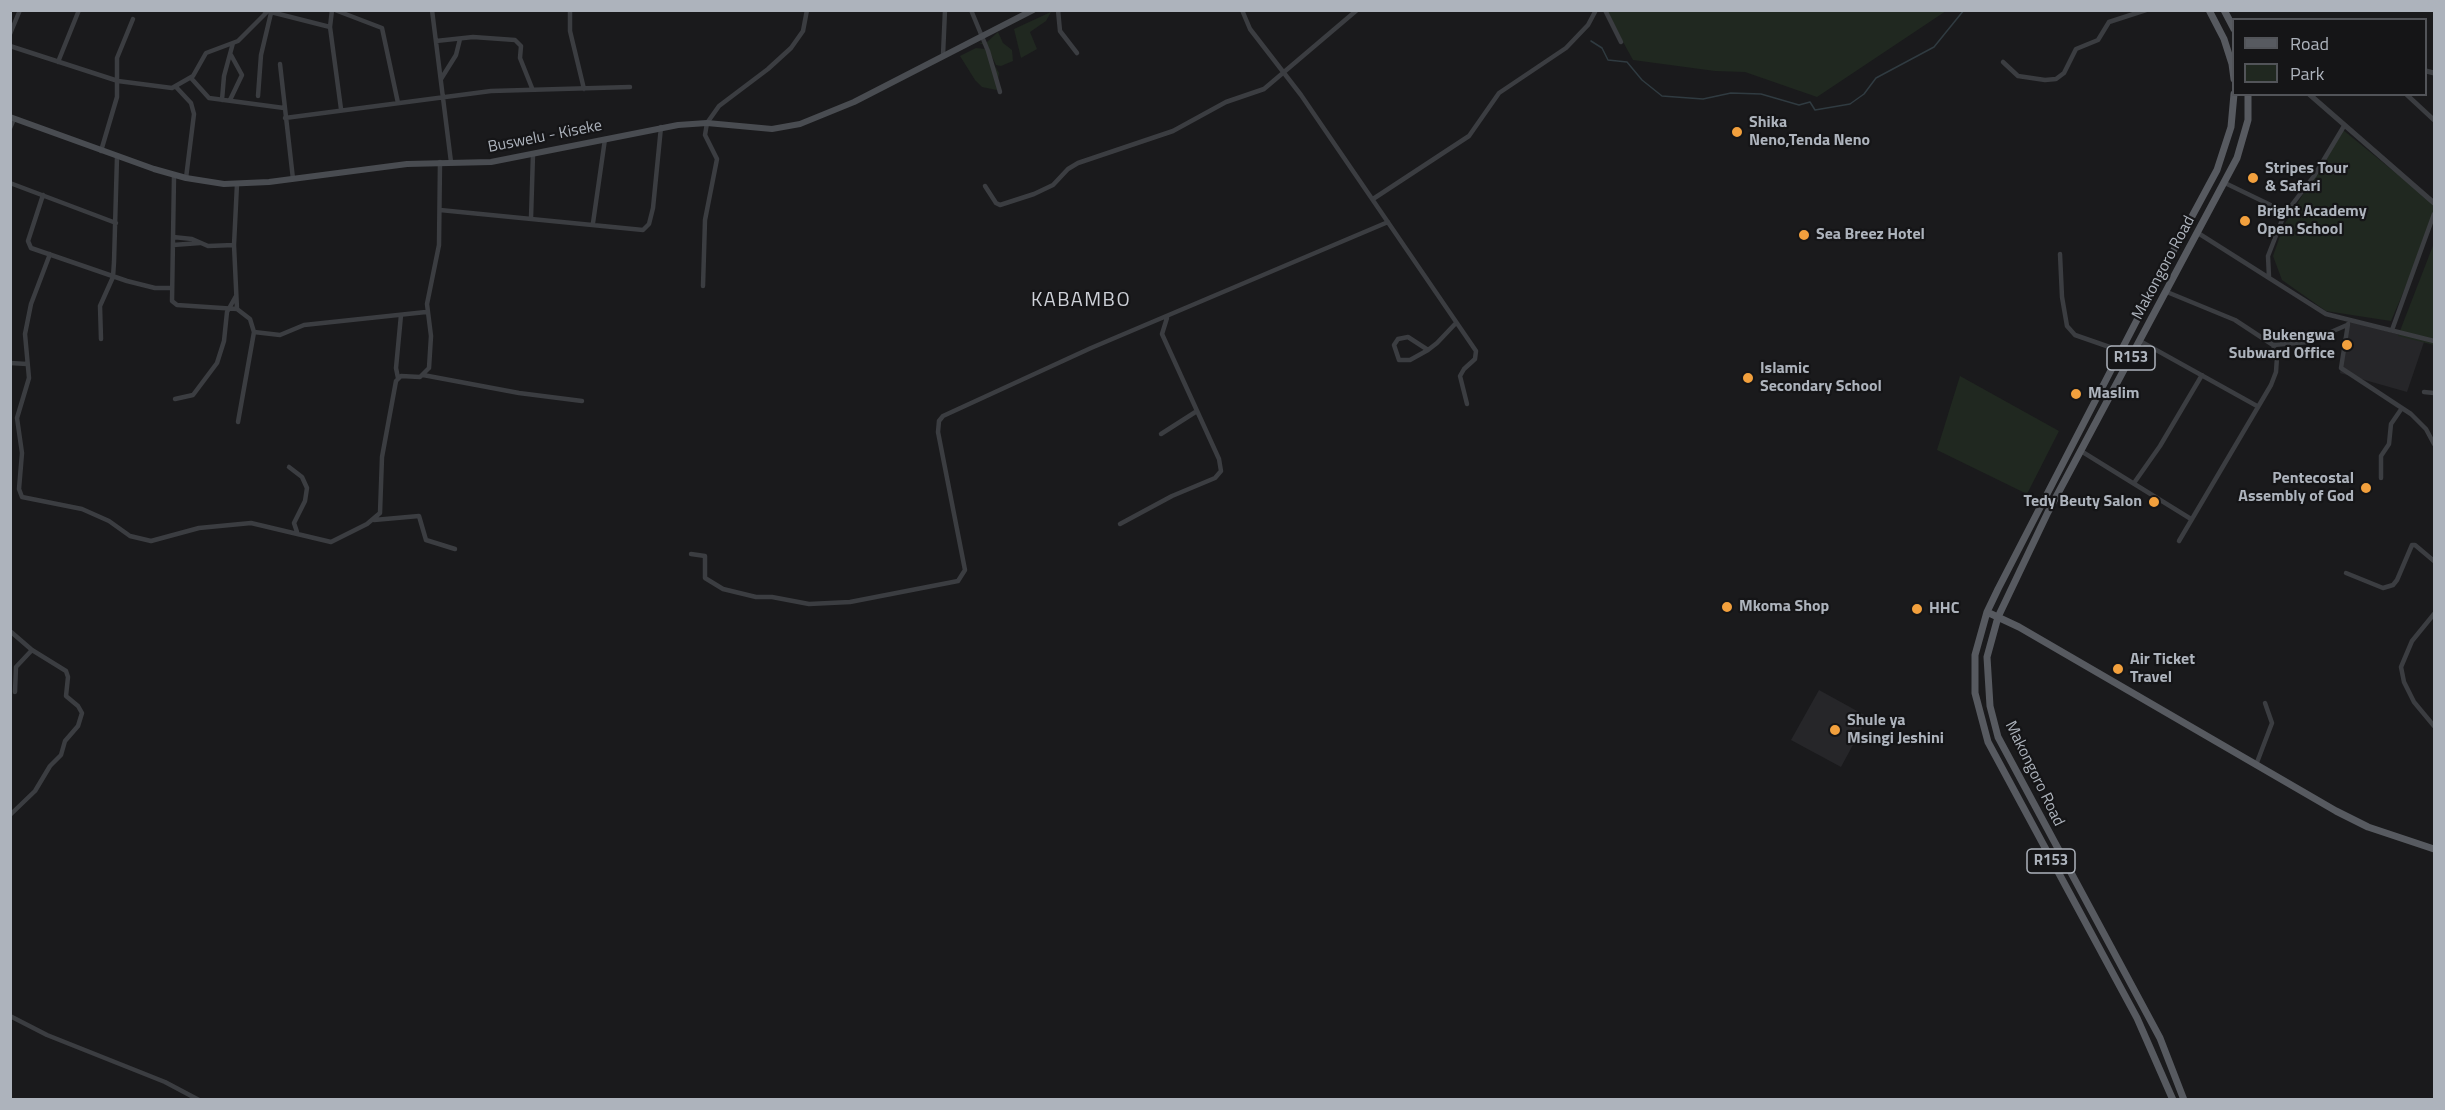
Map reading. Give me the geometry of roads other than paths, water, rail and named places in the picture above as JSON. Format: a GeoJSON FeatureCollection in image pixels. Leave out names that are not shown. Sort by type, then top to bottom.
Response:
{"type":"FeatureCollection","features":[{"type":"Feature","properties":{"kind":"main road","name":"Buswelu - Kiseke"},"geometry":{"type":"LineString","coordinates":[[12,118],[174,176],[237,184],[406,164],[491,162],[661,127],[707,123],[772,129],[800,124],[854,102],[1033,10]]}},
{"type":"Feature","properties":{"kind":"main road"},"geometry":{"type":"LineString","coordinates":[[2209,10],[2224,39],[2232,61]]}},
{"type":"Feature","properties":{"kind":"main road"},"geometry":{"type":"LineString","coordinates":[[2224,10],[2232,25]]}},
{"type":"Feature","properties":{"kind":"main road","name":"Makongoro Road"},"geometry":{"type":"LineString","coordinates":[[2173,1100],[2159,1063],[2128,1001],[1988,742],[1978,708],[1975,655],[1987,612],[2217,170],[2231,127],[2234,96]]}},
{"type":"Feature","properties":{"kind":"main road","name":"Makongoro Road"},"geometry":{"type":"LineString","coordinates":[[2184,1100],[2160,1038],[1998,738],[1987,686],[1989,650],[1998,617],[2081,452],[2225,183],[2244,136],[2248,96]]}},
{"type":"Feature","properties":{"kind":"main road"},"geometry":{"type":"LineString","coordinates":[[1987,612],[2368,827],[2434,849]]}},
{"type":"Feature","properties":{"kind":"street"},"geometry":{"type":"LineString","coordinates":[[10,34],[20,10]]}},
{"type":"Feature","properties":{"kind":"street"},"geometry":{"type":"LineString","coordinates":[[58,62],[79,10]]}},
{"type":"Feature","properties":{"kind":"street"},"geometry":{"type":"LineString","coordinates":[[341,110],[330,27],[333,10],[382,28],[398,103]]}},
{"type":"Feature","properties":{"kind":"street"},"geometry":{"type":"LineString","coordinates":[[424,10],[432,12],[451,162]]}},
{"type":"Feature","properties":{"kind":"street"},"geometry":{"type":"LineString","coordinates":[[570,10],[570,31],[584,89]]}},
{"type":"Feature","properties":{"kind":"street"},"geometry":{"type":"LineString","coordinates":[[703,285],[705,220],[717,159],[705,135],[707,123],[719,106],[768,69],[791,48],[802,31],[807,10]]}},
{"type":"Feature","properties":{"kind":"street"},"geometry":{"type":"LineString","coordinates":[[943,55],[945,10]]}},
{"type":"Feature","properties":{"kind":"street"},"geometry":{"type":"LineString","coordinates":[[971,10],[982,35],[1000,92]]}},
{"type":"Feature","properties":{"kind":"street"},"geometry":{"type":"LineString","coordinates":[[1058,10],[1060,31],[1077,53]]}},
{"type":"Feature","properties":{"kind":"street"},"geometry":{"type":"LineString","coordinates":[[1242,10],[1250,29],[1284,70],[1477,354],[1460,376],[1467,404]]}},
{"type":"Feature","properties":{"kind":"street"},"geometry":{"type":"LineString","coordinates":[[985,186],[996,203],[1000,205],[1034,194],[1053,185],[1068,169],[1078,163],[1173,131],[1226,102],[1264,89],[1357,10]]}},
{"type":"Feature","properties":{"kind":"street"},"geometry":{"type":"LineString","coordinates":[[1373,199],[1469,136],[1498,93],[1566,48],[1588,25],[1596,10]]}},
{"type":"Feature","properties":{"kind":"street"},"geometry":{"type":"LineString","coordinates":[[1605,10],[1621,42]]}},
{"type":"Feature","properties":{"kind":"street"},"geometry":{"type":"LineString","coordinates":[[2003,62],[2018,76],[2045,80],[2056,79],[2064,73],[2076,50],[2098,40],[2109,22],[2146,10]]}},
{"type":"Feature","properties":{"kind":"street"},"geometry":{"type":"LineString","coordinates":[[10,46],[118,81],[176,87],[191,78],[206,53],[244,37],[267,12]]}},
{"type":"Feature","properties":{"kind":"street"},"geometry":{"type":"LineString","coordinates":[[267,12],[330,27]]}},
{"type":"Feature","properties":{"kind":"street"},"geometry":{"type":"LineString","coordinates":[[258,96],[267,12]]}},
{"type":"Feature","properties":{"kind":"street"},"geometry":{"type":"LineString","coordinates":[[101,150],[117,98],[116,65],[133,19]]}},
{"type":"Feature","properties":{"kind":"street"},"geometry":{"type":"LineString","coordinates":[[436,41],[486,37],[518,42],[520,58],[532,88]]}},
{"type":"Feature","properties":{"kind":"street"},"geometry":{"type":"LineString","coordinates":[[441,79],[456,55],[460,39]]}},
{"type":"Feature","properties":{"kind":"street"},"geometry":{"type":"LineString","coordinates":[[222,100],[224,76],[233,43]]}},
{"type":"Feature","properties":{"kind":"street"},"geometry":{"type":"LineString","coordinates":[[230,100],[242,75],[231,55]]}},
{"type":"Feature","properties":{"kind":"street"},"geometry":{"type":"LineString","coordinates":[[280,64],[293,178]]}},
{"type":"Feature","properties":{"kind":"street"},"geometry":{"type":"LineString","coordinates":[[191,78],[205,96],[284,108]]}},
{"type":"Feature","properties":{"kind":"street"},"geometry":{"type":"LineString","coordinates":[[176,87],[191,103],[194,114],[186,178]]}},
{"type":"Feature","properties":{"kind":"street"},"geometry":{"type":"LineString","coordinates":[[285,118],[532,88],[630,87]]}},
{"type":"Feature","properties":{"kind":"street"},"geometry":{"type":"LineString","coordinates":[[2311,96],[2434,203]]}},
{"type":"Feature","properties":{"kind":"street"},"geometry":{"type":"LineString","coordinates":[[2408,96],[2434,120]]}},
{"type":"Feature","properties":{"kind":"street"},"geometry":{"type":"LineString","coordinates":[[10,128],[12,118]]}},
{"type":"Feature","properties":{"kind":"street"},"geometry":{"type":"LineString","coordinates":[[2269,277],[2268,256],[2285,212],[2314,176],[2344,126]]}},
{"type":"Feature","properties":{"kind":"street"},"geometry":{"type":"LineString","coordinates":[[440,210],[643,230],[649,224],[657,185],[661,127]]}},
{"type":"Feature","properties":{"kind":"street"},"geometry":{"type":"LineString","coordinates":[[593,224],[605,139]]}},
{"type":"Feature","properties":{"kind":"street"},"geometry":{"type":"LineString","coordinates":[[531,218],[533,154]]}},
{"type":"Feature","properties":{"kind":"street"},"geometry":{"type":"LineString","coordinates":[[101,339],[100,306],[113,277],[117,157]]}},
{"type":"Feature","properties":{"kind":"street"},"geometry":{"type":"LineString","coordinates":[[423,375],[429,368],[431,336],[426,312],[439,245],[440,162]]}},
{"type":"Feature","properties":{"kind":"street"},"geometry":{"type":"LineString","coordinates":[[174,176],[171,301],[177,305],[237,309],[250,319],[254,332],[238,422]]}},
{"type":"Feature","properties":{"kind":"street"},"geometry":{"type":"LineString","coordinates":[[10,183],[116,223]]}},
{"type":"Feature","properties":{"kind":"street"},"geometry":{"type":"LineString","coordinates":[[2225,183],[2285,212]]}},
{"type":"Feature","properties":{"kind":"street"},"geometry":{"type":"LineString","coordinates":[[237,184],[234,245],[237,309]]}},
{"type":"Feature","properties":{"kind":"street"},"geometry":{"type":"LineString","coordinates":[[43,195],[27,241],[31,248],[113,277],[155,288],[170,288]]}},
{"type":"Feature","properties":{"kind":"street"},"geometry":{"type":"LineString","coordinates":[[2392,330],[2434,214]]}},
{"type":"Feature","properties":{"kind":"street"},"geometry":{"type":"LineString","coordinates":[[691,554],[705,556],[705,578],[723,589],[756,597],[772,597],[809,604],[850,602],[958,581],[965,570],[938,432],[939,421],[943,416],[1091,348],[1167,318],[1388,222]]}},
{"type":"Feature","properties":{"kind":"street"},"geometry":{"type":"LineString","coordinates":[[2198,233],[2320,311],[2348,323],[2392,330],[2434,341]]}},
{"type":"Feature","properties":{"kind":"street"},"geometry":{"type":"LineString","coordinates":[[173,237],[192,239],[200,243]]}},
{"type":"Feature","properties":{"kind":"street"},"geometry":{"type":"LineString","coordinates":[[173,245],[200,243],[234,245]]}},
{"type":"Feature","properties":{"kind":"street"},"geometry":{"type":"LineString","coordinates":[[50,254],[27,320],[25,347],[28,378],[17,418],[22,453],[19,489],[25,498],[82,509],[109,521],[130,536],[151,541],[199,528],[261,523],[331,542],[374,520],[418,516],[426,540],[455,549]]}},
{"type":"Feature","properties":{"kind":"street"},"geometry":{"type":"LineString","coordinates":[[2060,254],[2062,297],[2067,326],[2075,335],[2121,351]]}},
{"type":"Feature","properties":{"kind":"street"},"geometry":{"type":"LineString","coordinates":[[2167,292],[2235,320],[2273,345],[2308,342],[2348,323]]}},
{"type":"Feature","properties":{"kind":"street"},"geometry":{"type":"LineString","coordinates":[[175,399],[193,396],[217,363],[224,341],[229,308],[236,296]]}},
{"type":"Feature","properties":{"kind":"street"},"geometry":{"type":"LineString","coordinates":[[254,332],[280,336],[304,325],[426,312]]}},
{"type":"Feature","properties":{"kind":"street"},"geometry":{"type":"LineString","coordinates":[[374,520],[381,506],[382,457],[398,378],[396,368],[401,315]]}},
{"type":"Feature","properties":{"kind":"street"},"geometry":{"type":"LineString","coordinates":[[1120,524],[1220,475],[1219,459],[1162,334],[1167,318]]}},
{"type":"Feature","properties":{"kind":"street"},"geometry":{"type":"LineString","coordinates":[[1428,350],[1408,337],[1398,339],[1394,345],[1395,356],[1403,362],[1428,350],[1456,323]]}},
{"type":"Feature","properties":{"kind":"street"},"geometry":{"type":"LineString","coordinates":[[2348,323],[2341,368],[2420,422],[2434,444]]}},
{"type":"Feature","properties":{"kind":"street"},"geometry":{"type":"LineString","coordinates":[[2140,340],[2257,406]]}},
{"type":"Feature","properties":{"kind":"street"},"geometry":{"type":"LineString","coordinates":[[2179,541],[2276,372],[2273,345]]}},
{"type":"Feature","properties":{"kind":"street"},"geometry":{"type":"LineString","coordinates":[[10,363],[27,364]]}},
{"type":"Feature","properties":{"kind":"street"},"geometry":{"type":"LineString","coordinates":[[398,378],[423,375],[519,393],[582,401]]}},
{"type":"Feature","properties":{"kind":"street"},"geometry":{"type":"LineString","coordinates":[[2133,483],[2160,446],[2202,375]]}},
{"type":"Feature","properties":{"kind":"street"},"geometry":{"type":"LineString","coordinates":[[2424,392],[2434,393]]}},
{"type":"Feature","properties":{"kind":"street"},"geometry":{"type":"LineString","coordinates":[[2381,478],[2381,456],[2389,444],[2391,424],[2402,408]]}},
{"type":"Feature","properties":{"kind":"street"},"geometry":{"type":"LineString","coordinates":[[1161,434],[1197,411]]}},
{"type":"Feature","properties":{"kind":"street"},"geometry":{"type":"LineString","coordinates":[[10,414],[17,418]]}},
{"type":"Feature","properties":{"kind":"street"},"geometry":{"type":"LineString","coordinates":[[2081,452],[2191,519]]}},
{"type":"Feature","properties":{"kind":"street"},"geometry":{"type":"LineString","coordinates":[[289,467],[302,477],[307,488],[294,523],[295,530],[299,534]]}},
{"type":"Feature","properties":{"kind":"street"},"geometry":{"type":"LineString","coordinates":[[2346,573],[2383,588],[2393,585],[2397,580],[2412,545],[2434,561]]}},
{"type":"Feature","properties":{"kind":"street"},"geometry":{"type":"LineString","coordinates":[[2434,614],[2412,640],[2401,667],[2404,682],[2414,702],[2434,726]]}},
{"type":"Feature","properties":{"kind":"street"},"geometry":{"type":"LineString","coordinates":[[10,632],[32,650],[66,672],[68,678],[66,696],[78,706],[82,713],[78,726],[65,741],[61,755],[50,766],[35,791],[11,815]]}},
{"type":"Feature","properties":{"kind":"street"},"geometry":{"type":"LineString","coordinates":[[15,692],[16,667],[22,657],[32,650]]}},
{"type":"Feature","properties":{"kind":"street"},"geometry":{"type":"LineString","coordinates":[[2256,765],[2272,723],[2265,703]]}},
{"type":"Feature","properties":{"kind":"street"},"geometry":{"type":"LineString","coordinates":[[10,807],[11,815]]}},
{"type":"Feature","properties":{"kind":"street"},"geometry":{"type":"LineString","coordinates":[[10,1016],[47,1035],[165,1082],[199,1100]]}},
{"type":"Feature","properties":{"kind":"waterway"},"geometry":{"type":"LineString","coordinates":[[1591,41],[1602,48],[1608,60],[1627,62],[1642,80],[1662,96],[1703,99],[1731,93],[1761,94],[1799,105],[1810,102],[1815,110],[1850,104],[1864,94],[1876,78],[1934,47],[1964,10]]}},
{"type":"Feature","properties":{"kind":"place","name":"Shika Neno,Tenda Neno"},"geometry":{"type":"Point","coordinates":[1737,132]}},
{"type":"Feature","properties":{"kind":"place","name":"Stripes Tour & Safari"},"geometry":{"type":"Point","coordinates":[2253,178]}},
{"type":"Feature","properties":{"kind":"place","name":"Bright Academy Open School"},"geometry":{"type":"Point","coordinates":[2245,221]}},
{"type":"Feature","properties":{"kind":"place","name":"Sea Breez Hotel"},"geometry":{"type":"Point","coordinates":[1804,235]}},
{"type":"Feature","properties":{"kind":"place","name":"Bukengwa Subward Office"},"geometry":{"type":"Point","coordinates":[2347,345]}},
{"type":"Feature","properties":{"kind":"place","name":"Islamic Secondary School"},"geometry":{"type":"Point","coordinates":[1748,378]}},
{"type":"Feature","properties":{"kind":"place","name":"Maslim"},"geometry":{"type":"Point","coordinates":[2076,394]}},
{"type":"Feature","properties":{"kind":"place","name":"Pentecostal Assembly of God"},"geometry":{"type":"Point","coordinates":[2366,488]}},
{"type":"Feature","properties":{"kind":"place","name":"Tedy Beuty Salon"},"geometry":{"type":"Point","coordinates":[2154,502]}},
{"type":"Feature","properties":{"kind":"place","name":"Mkoma Shop"},"geometry":{"type":"Point","coordinates":[1727,607]}},
{"type":"Feature","properties":{"kind":"place","name":"HHC"},"geometry":{"type":"Point","coordinates":[1917,609]}},
{"type":"Feature","properties":{"kind":"place","name":"Air Ticket Travel"},"geometry":{"type":"Point","coordinates":[2118,669]}},
{"type":"Feature","properties":{"kind":"place","name":"Shule ya Msingi Jeshini"},"geometry":{"type":"Point","coordinates":[1835,730]}},
{"type":"Feature","properties":{"kind":"district","name":"KABAMBO"},"geometry":{"type":"Point","coordinates":[1081,301]}}]}
